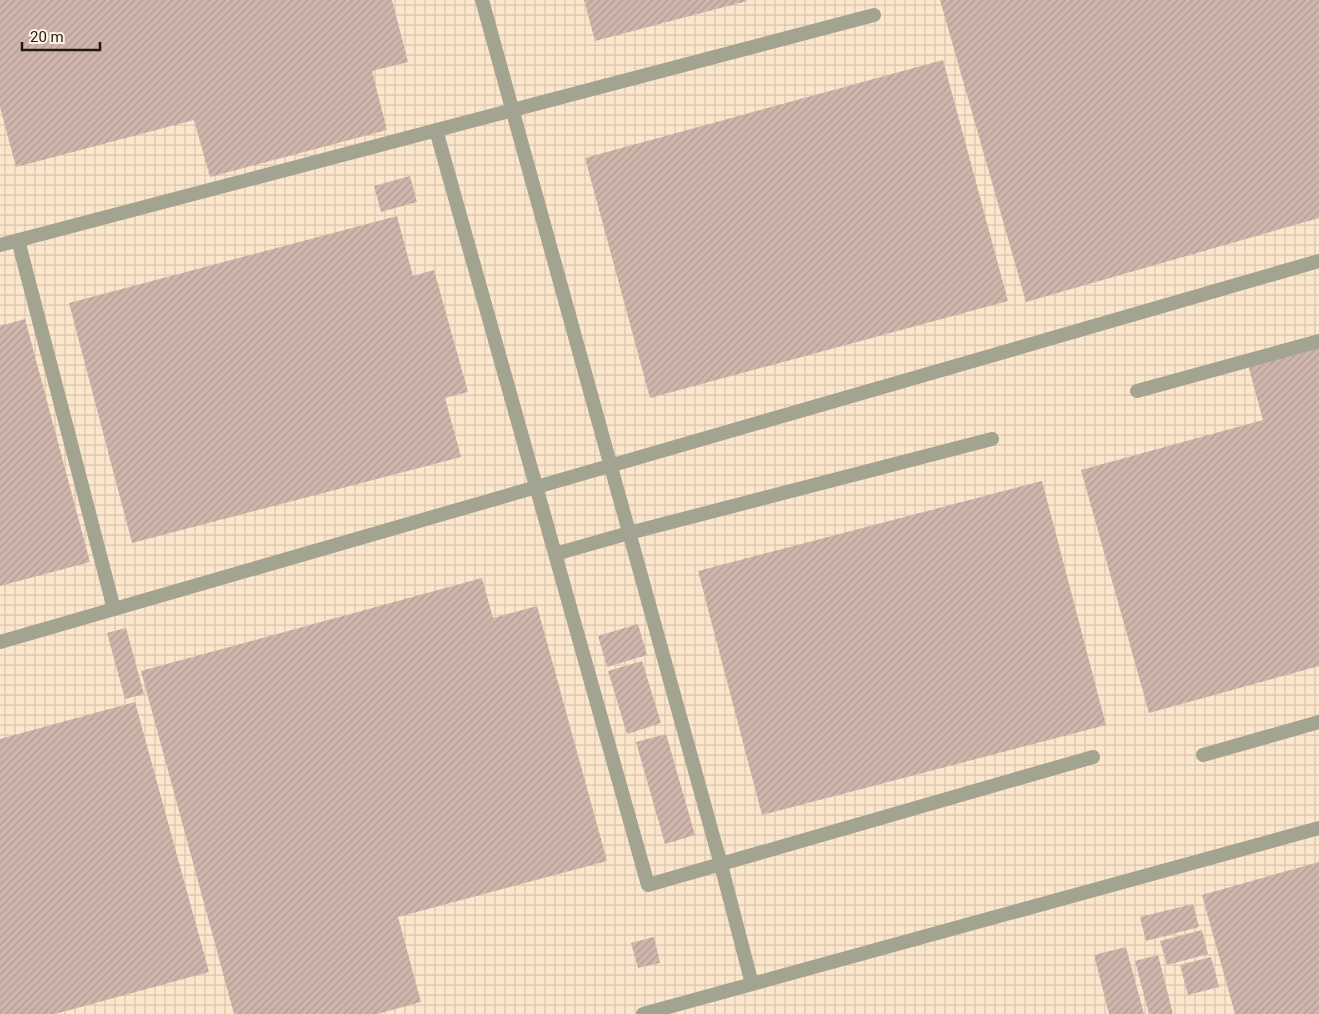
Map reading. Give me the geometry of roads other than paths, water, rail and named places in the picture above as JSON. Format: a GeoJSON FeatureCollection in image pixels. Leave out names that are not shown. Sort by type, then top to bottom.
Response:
{"type":"FeatureCollection","features":[{"type":"Feature","properties":{"kind":"lane"},"geometry":{"type":"LineString","coordinates":[[482,0],[752,984]]}},
{"type":"Feature","properties":{"kind":"lane"},"geometry":{"type":"LineString","coordinates":[[0,245],[874,15]]}},
{"type":"Feature","properties":{"kind":"lane"},"geometry":{"type":"LineString","coordinates":[[436,130],[648,885],[1093,757]]}},
{"type":"Feature","properties":{"kind":"lane"},"geometry":{"type":"LineString","coordinates":[[18,240],[114,609]]}},
{"type":"Feature","properties":{"kind":"lane"},"geometry":{"type":"LineString","coordinates":[[0,642],[1319,261]]}},
{"type":"Feature","properties":{"kind":"lane"},"geometry":{"type":"LineString","coordinates":[[1137,391],[1319,341]]}},
{"type":"Feature","properties":{"kind":"lane"},"geometry":{"type":"LineString","coordinates":[[555,554],[992,439]]}},
{"type":"Feature","properties":{"kind":"lane"},"geometry":{"type":"LineString","coordinates":[[1202,755],[1319,722]]}},
{"type":"Feature","properties":{"kind":"lane"},"geometry":{"type":"LineString","coordinates":[[643,1014],[1319,828]]}}]}
